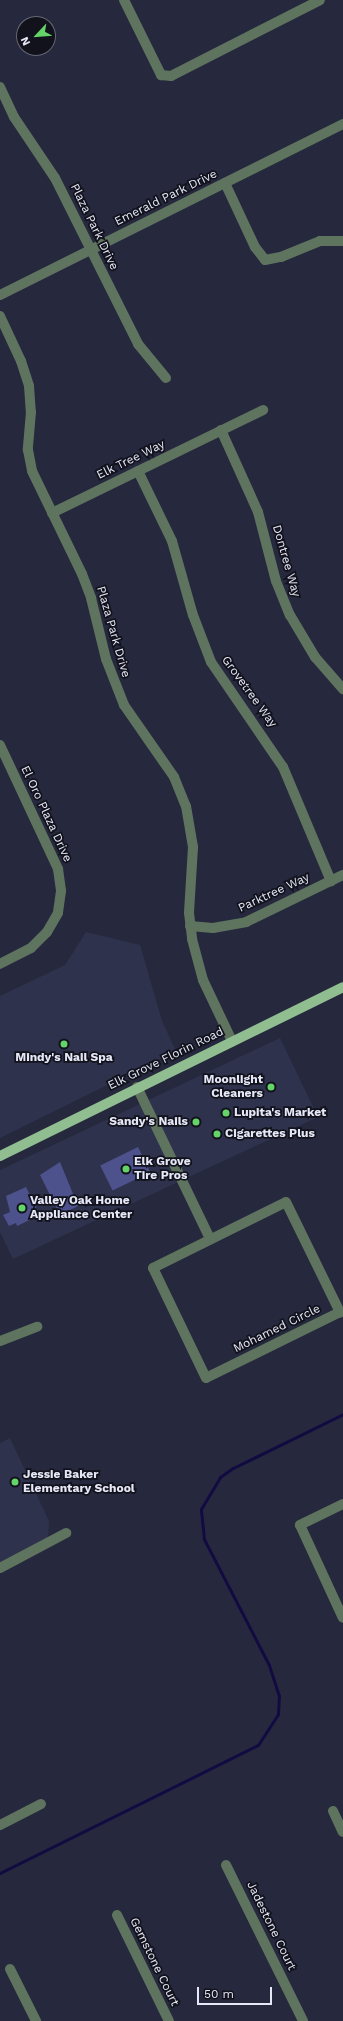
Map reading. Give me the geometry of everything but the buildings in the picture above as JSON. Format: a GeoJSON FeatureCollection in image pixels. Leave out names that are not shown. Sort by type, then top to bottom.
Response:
{"type":"FeatureCollection","features":[{"type":"Feature","properties":{"kind":"main road","name":"Elk Grove Florin Road"},"geometry":{"type":"LineString","coordinates":[[0,1156],[343,987]]}},
{"type":"Feature","properties":{"kind":"street"},"geometry":{"type":"LineString","coordinates":[[126,4],[161,75],[171,76],[320,0]]}},
{"type":"Feature","properties":{"kind":"street","name":"Plaza Park Drive"},"geometry":{"type":"LineString","coordinates":[[0,87],[14,117],[55,178],[138,344],[166,378]]}},
{"type":"Feature","properties":{"kind":"street","name":"Emerald Park Drive"},"geometry":{"type":"LineString","coordinates":[[0,295],[343,124]]}},
{"type":"Feature","properties":{"kind":"street"},"geometry":{"type":"LineString","coordinates":[[225,183],[255,247],[265,260],[281,257],[320,241],[343,241]]}},
{"type":"Feature","properties":{"kind":"street","name":"Plaza Park Drive"},"geometry":{"type":"LineString","coordinates":[[0,316],[27,380],[32,412],[28,460],[91,598],[114,682],[136,726],[174,777],[186,806],[193,847],[190,926],[203,980],[232,1041]]}},
{"type":"Feature","properties":{"kind":"street","name":"Elk Tree Way"},"geometry":{"type":"LineString","coordinates":[[52,512],[263,410]]}},
{"type":"Feature","properties":{"kind":"street","name":"Dontree Way"},"geometry":{"type":"LineString","coordinates":[[221,430],[258,512],[276,581],[290,615],[312,652],[343,689]]}},
{"type":"Feature","properties":{"kind":"street","name":"Grovetree Way"},"geometry":{"type":"LineString","coordinates":[[138,471],[172,541],[193,615],[211,662],[283,766],[331,881]]}},
{"type":"Feature","properties":{"kind":"street","name":"El Oro Plaza Drive"},"geometry":{"type":"LineString","coordinates":[[0,745],[58,869],[61,891],[58,913],[47,932],[31,948],[0,964]]}},
{"type":"Feature","properties":{"kind":"street","name":"Parktree Way"},"geometry":{"type":"LineString","coordinates":[[190,926],[213,928],[246,922],[343,875]]}},
{"type":"Feature","properties":{"kind":"street"},"geometry":{"type":"LineString","coordinates":[[138,1087],[210,1239]]}},
{"type":"Feature","properties":{"kind":"street","name":"Mohamed Circle"},"geometry":{"type":"LineString","coordinates":[[286,1202],[340,1312],[206,1378],[153,1268],[210,1239],[286,1202]]}},
{"type":"Feature","properties":{"kind":"street"},"geometry":{"type":"LineString","coordinates":[[0,1342],[37,1327]]}},
{"type":"Feature","properties":{"kind":"street"},"geometry":{"type":"LineString","coordinates":[[343,1504],[300,1525],[343,1618]]}},
{"type":"Feature","properties":{"kind":"street"},"geometry":{"type":"LineString","coordinates":[[0,1568],[66,1533]]}},
{"type":"Feature","properties":{"kind":"street"},"geometry":{"type":"LineString","coordinates":[[0,1825],[41,1804]]}},
{"type":"Feature","properties":{"kind":"street"},"geometry":{"type":"LineString","coordinates":[[333,1811],[343,1832]]}},
{"type":"Feature","properties":{"kind":"street","name":"Jadestone Court"},"geometry":{"type":"LineString","coordinates":[[226,1865],[303,2021]]}},
{"type":"Feature","properties":{"kind":"street","name":"Gemstone Court"},"geometry":{"type":"LineString","coordinates":[[117,1915],[169,2021]]}},
{"type":"Feature","properties":{"kind":"street"},"geometry":{"type":"LineString","coordinates":[[10,1969],[36,2021]]}},
{"type":"Feature","properties":{"kind":"shaded area"},"geometry":{"type":"Polygon","coordinates":[[[86,932],[140,945],[162,1021],[176,1051],[0,1138],[0,996],[65,965],[86,932]]]}},
{"type":"Feature","properties":{"kind":"shaded area"},"geometry":{"type":"Polygon","coordinates":[[[280,1038],[318,1117],[13,1259],[0,1232],[0,1170],[280,1038]]]}},
{"type":"Feature","properties":{"kind":"shaded area","name":"Jessie Baker Elementary School"},"geometry":{"type":"Polygon","coordinates":[[[10,1438],[49,1521],[48,1540],[0,1565],[0,1443],[10,1438]]]}},
{"type":"Feature","properties":{"kind":"waterway"},"geometry":{"type":"LineString","coordinates":[[0,1873],[258,1745],[278,1714],[279,1696],[269,1665],[204,1539],[201,1509],[220,1477],[233,1468],[343,1414]]}},
{"type":"Feature","properties":{"kind":"place","name":"Mindy's Nail Spa"},"geometry":{"type":"Point","coordinates":[64,1044]}},
{"type":"Feature","properties":{"kind":"place","name":"Moonlight Cleaners"},"geometry":{"type":"Point","coordinates":[271,1087]}},
{"type":"Feature","properties":{"kind":"place","name":"Lupita's Market"},"geometry":{"type":"Point","coordinates":[226,1113]}},
{"type":"Feature","properties":{"kind":"place","name":"Sandy's Nails"},"geometry":{"type":"Point","coordinates":[196,1122]}},
{"type":"Feature","properties":{"kind":"place","name":"Cigarettes Plus"},"geometry":{"type":"Point","coordinates":[217,1134]}},
{"type":"Feature","properties":{"kind":"place","name":"Elk Grove Tire Pros"},"geometry":{"type":"Point","coordinates":[126,1169]}},
{"type":"Feature","properties":{"kind":"place","name":"Valley Oak Home Appliance Center"},"geometry":{"type":"Point","coordinates":[22,1208]}},
{"type":"Feature","properties":{"kind":"place","name":"Jessie Baker Elementary School"},"geometry":{"type":"Point","coordinates":[15,1482]}}]}
